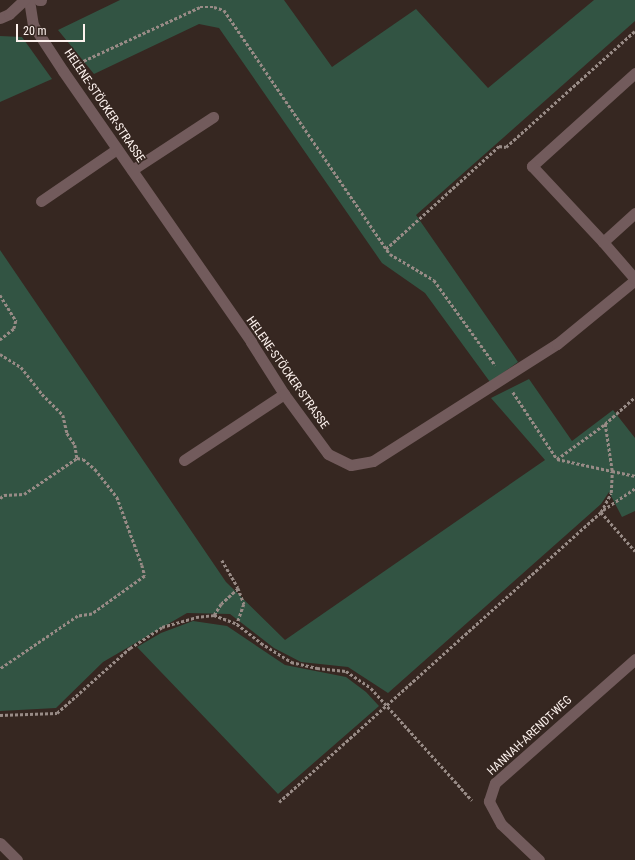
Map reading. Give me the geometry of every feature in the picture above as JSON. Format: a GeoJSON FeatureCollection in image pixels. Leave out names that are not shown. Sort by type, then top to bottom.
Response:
{"type":"FeatureCollection","features":[{"type":"Feature","properties":{"kind":"street"},"geometry":{"type":"LineString","coordinates":[[0,18],[8,14],[24,0]]}},
{"type":"Feature","properties":{"kind":"street","name":"HELENE-STÖCKER-STRASSE"},"geometry":{"type":"LineString","coordinates":[[29,0],[33,25],[63,71],[251,342],[284,394],[328,454],[351,465],[373,460],[557,344],[635,279],[603,242],[532,166],[635,73]]}},
{"type":"Feature","properties":{"kind":"street"},"geometry":{"type":"LineString","coordinates":[[132,170],[212,117]]}},
{"type":"Feature","properties":{"kind":"street"},"geometry":{"type":"LineString","coordinates":[[41,200],[117,149]]}},
{"type":"Feature","properties":{"kind":"street"},"geometry":{"type":"LineString","coordinates":[[603,242],[635,213]]}},
{"type":"Feature","properties":{"kind":"street"},"geometry":{"type":"LineString","coordinates":[[184,460],[284,394]]}},
{"type":"Feature","properties":{"kind":"street","name":"HANNAH-ARENDT-WEG"},"geometry":{"type":"LineString","coordinates":[[489,801],[495,783],[635,658]]}},
{"type":"Feature","properties":{"kind":"street"},"geometry":{"type":"LineString","coordinates":[[489,801],[501,824],[539,860]]}},
{"type":"Feature","properties":{"kind":"street"},"geometry":{"type":"LineString","coordinates":[[0,843],[16,860]]}},
{"type":"Feature","properties":{"kind":"path"},"geometry":{"type":"LineString","coordinates":[[63,71],[200,7],[214,6],[224,10],[386,249],[390,254],[434,280],[504,378],[557,459],[635,476]]}},
{"type":"Feature","properties":{"kind":"path"},"geometry":{"type":"LineString","coordinates":[[386,249],[499,146],[506,147],[635,31]]}},
{"type":"Feature","properties":{"kind":"path"},"geometry":{"type":"LineString","coordinates":[[0,295],[16,321],[14,329],[0,340]]}},
{"type":"Feature","properties":{"kind":"path"},"geometry":{"type":"LineString","coordinates":[[0,354],[21,366],[42,394],[63,415],[67,433],[75,446],[77,458]]}},
{"type":"Feature","properties":{"kind":"path"},"geometry":{"type":"LineString","coordinates":[[557,459],[605,424],[635,397]]}},
{"type":"Feature","properties":{"kind":"path"},"geometry":{"type":"LineString","coordinates":[[601,512],[611,493],[612,471],[605,424]]}},
{"type":"Feature","properties":{"kind":"path"},"geometry":{"type":"LineString","coordinates":[[0,498],[4,495],[24,494],[77,458],[83,459],[95,469],[117,497],[145,576],[92,614],[78,616],[0,669]]}},
{"type":"Feature","properties":{"kind":"path"},"geometry":{"type":"LineString","coordinates":[[279,802],[601,512],[635,489]]}},
{"type":"Feature","properties":{"kind":"path"},"geometry":{"type":"LineString","coordinates":[[601,512],[635,551]]}},
{"type":"Feature","properties":{"kind":"path"},"geometry":{"type":"LineString","coordinates":[[222,560],[238,588],[244,604],[237,624]]}},
{"type":"Feature","properties":{"kind":"path"},"geometry":{"type":"LineString","coordinates":[[214,615],[221,604],[238,588]]}},
{"type":"Feature","properties":{"kind":"path"},"geometry":{"type":"LineString","coordinates":[[0,715],[57,713],[130,648],[162,627],[196,617],[214,615],[237,624],[261,643],[291,662],[317,668],[346,670],[371,688],[470,800],[489,801]]}},
{"type":"Feature","properties":{"kind":"green space"},"geometry":{"type":"Polygon","coordinates":[[[120,0],[284,0],[332,67],[416,9],[488,88],[594,0],[635,0],[635,21],[416,215],[518,362],[490,382],[425,293],[382,263],[219,28],[199,24],[94,74],[58,30],[120,0]]]}},
{"type":"Feature","properties":{"kind":"green space"},"geometry":{"type":"Polygon","coordinates":[[[0,36],[22,37],[52,79],[0,102],[0,36]]]}},
{"type":"Feature","properties":{"kind":"green space"},"geometry":{"type":"Polygon","coordinates":[[[0,250],[226,582],[285,640],[545,460],[491,398],[529,379],[572,441],[613,410],[635,438],[635,511],[622,517],[609,492],[601,504],[388,693],[348,667],[301,662],[274,648],[230,614],[187,613],[103,662],[56,708],[0,711],[0,250]]]}},
{"type":"Feature","properties":{"kind":"green space"},"geometry":{"type":"Polygon","coordinates":[[[193,621],[227,626],[285,665],[346,677],[366,692],[379,706],[278,794],[137,647],[161,633],[193,621]]]}}]}
